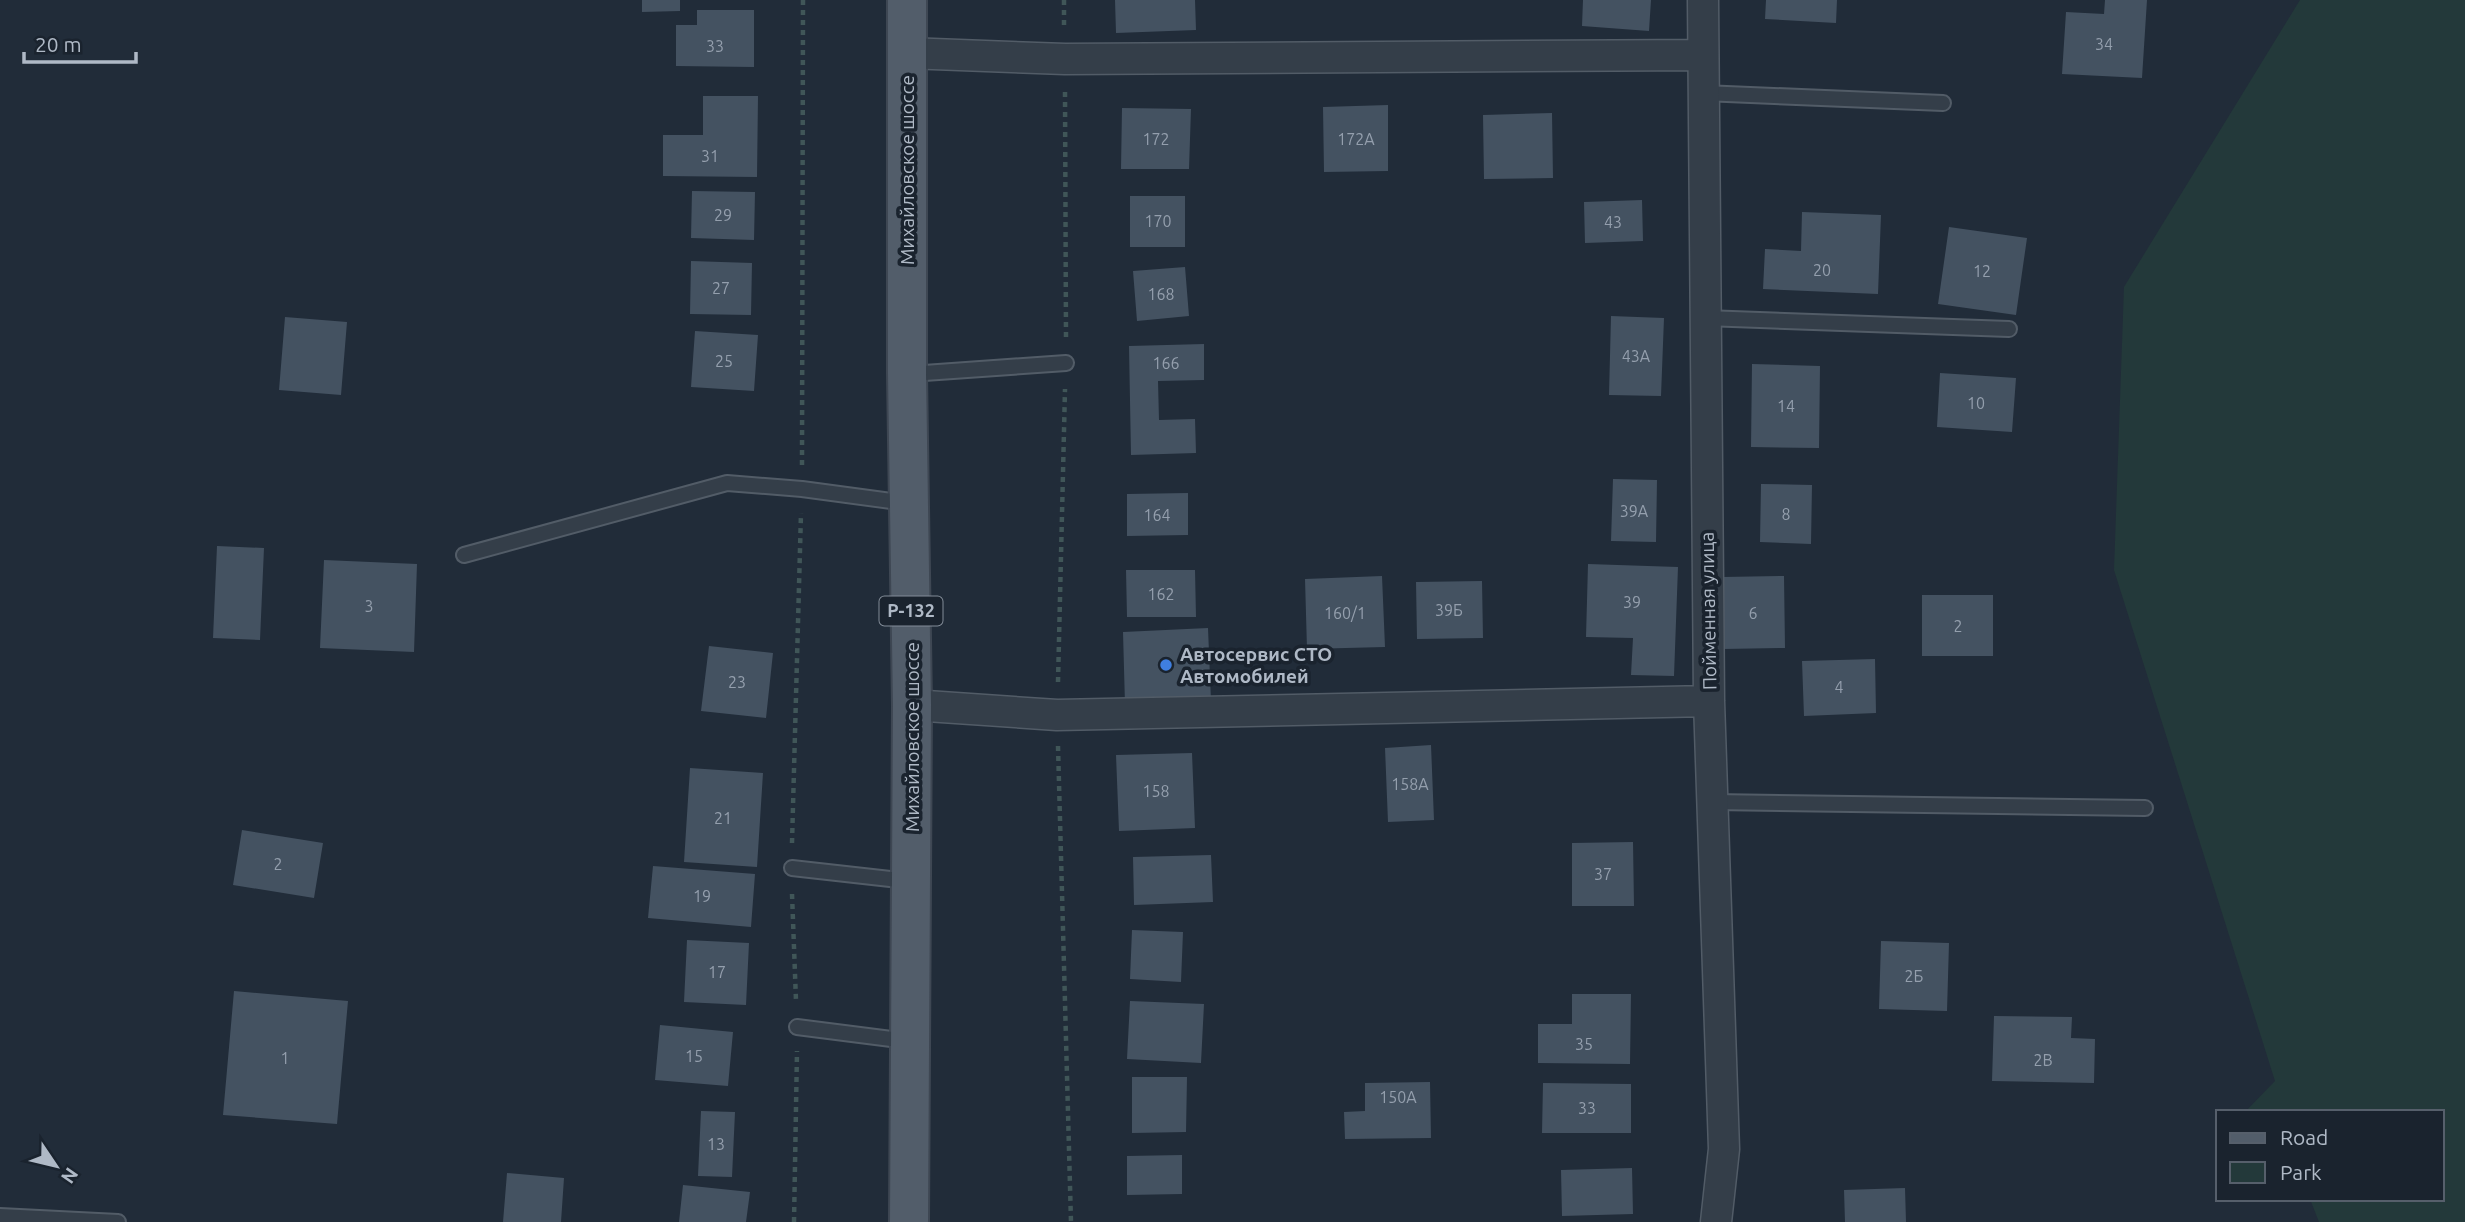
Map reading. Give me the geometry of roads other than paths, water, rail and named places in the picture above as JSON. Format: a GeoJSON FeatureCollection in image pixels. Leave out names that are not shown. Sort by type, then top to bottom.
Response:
{"type":"FeatureCollection","features":[{"type":"Feature","properties":{"kind":"main road","name":"Михайловское шоссе"},"geometry":{"type":"LineString","coordinates":[[907,0],[907,374],[912,705],[909,1222]]}},
{"type":"Feature","properties":{"kind":"street","name":"Пойменная улица"},"geometry":{"type":"LineString","coordinates":[[1703,0],[1709,701],[1724,1149],[1716,1222]]}},
{"type":"Feature","properties":{"kind":"street"},"geometry":{"type":"LineString","coordinates":[[907,53],[1065,59],[1703,55]]}},
{"type":"Feature","properties":{"kind":"street"},"geometry":{"type":"LineString","coordinates":[[912,705],[1057,715],[1709,701]]}},
{"type":"Feature","properties":{"kind":"lane"},"geometry":{"type":"LineString","coordinates":[[1703,93],[1943,103]]}},
{"type":"Feature","properties":{"kind":"lane"},"geometry":{"type":"LineString","coordinates":[[1705,318],[2009,329]]}},
{"type":"Feature","properties":{"kind":"lane"},"geometry":{"type":"LineString","coordinates":[[907,374],[1066,363]]}},
{"type":"Feature","properties":{"kind":"lane"},"geometry":{"type":"LineString","coordinates":[[464,555],[727,484],[802,489],[910,504]]}},
{"type":"Feature","properties":{"kind":"lane"},"geometry":{"type":"LineString","coordinates":[[1713,802],[2145,808]]}},
{"type":"Feature","properties":{"kind":"lane"},"geometry":{"type":"LineString","coordinates":[[792,868],[912,881]]}},
{"type":"Feature","properties":{"kind":"lane"},"geometry":{"type":"LineString","coordinates":[[797,1027],[911,1042]]}},
{"type":"Feature","properties":{"kind":"lane"},"geometry":{"type":"LineString","coordinates":[[0,1216],[118,1222]]}},
{"type":"Feature","properties":{"kind":"place","name":"Автосервис СТО Автомобилей"},"geometry":{"type":"Point","coordinates":[1166,665]}}]}
